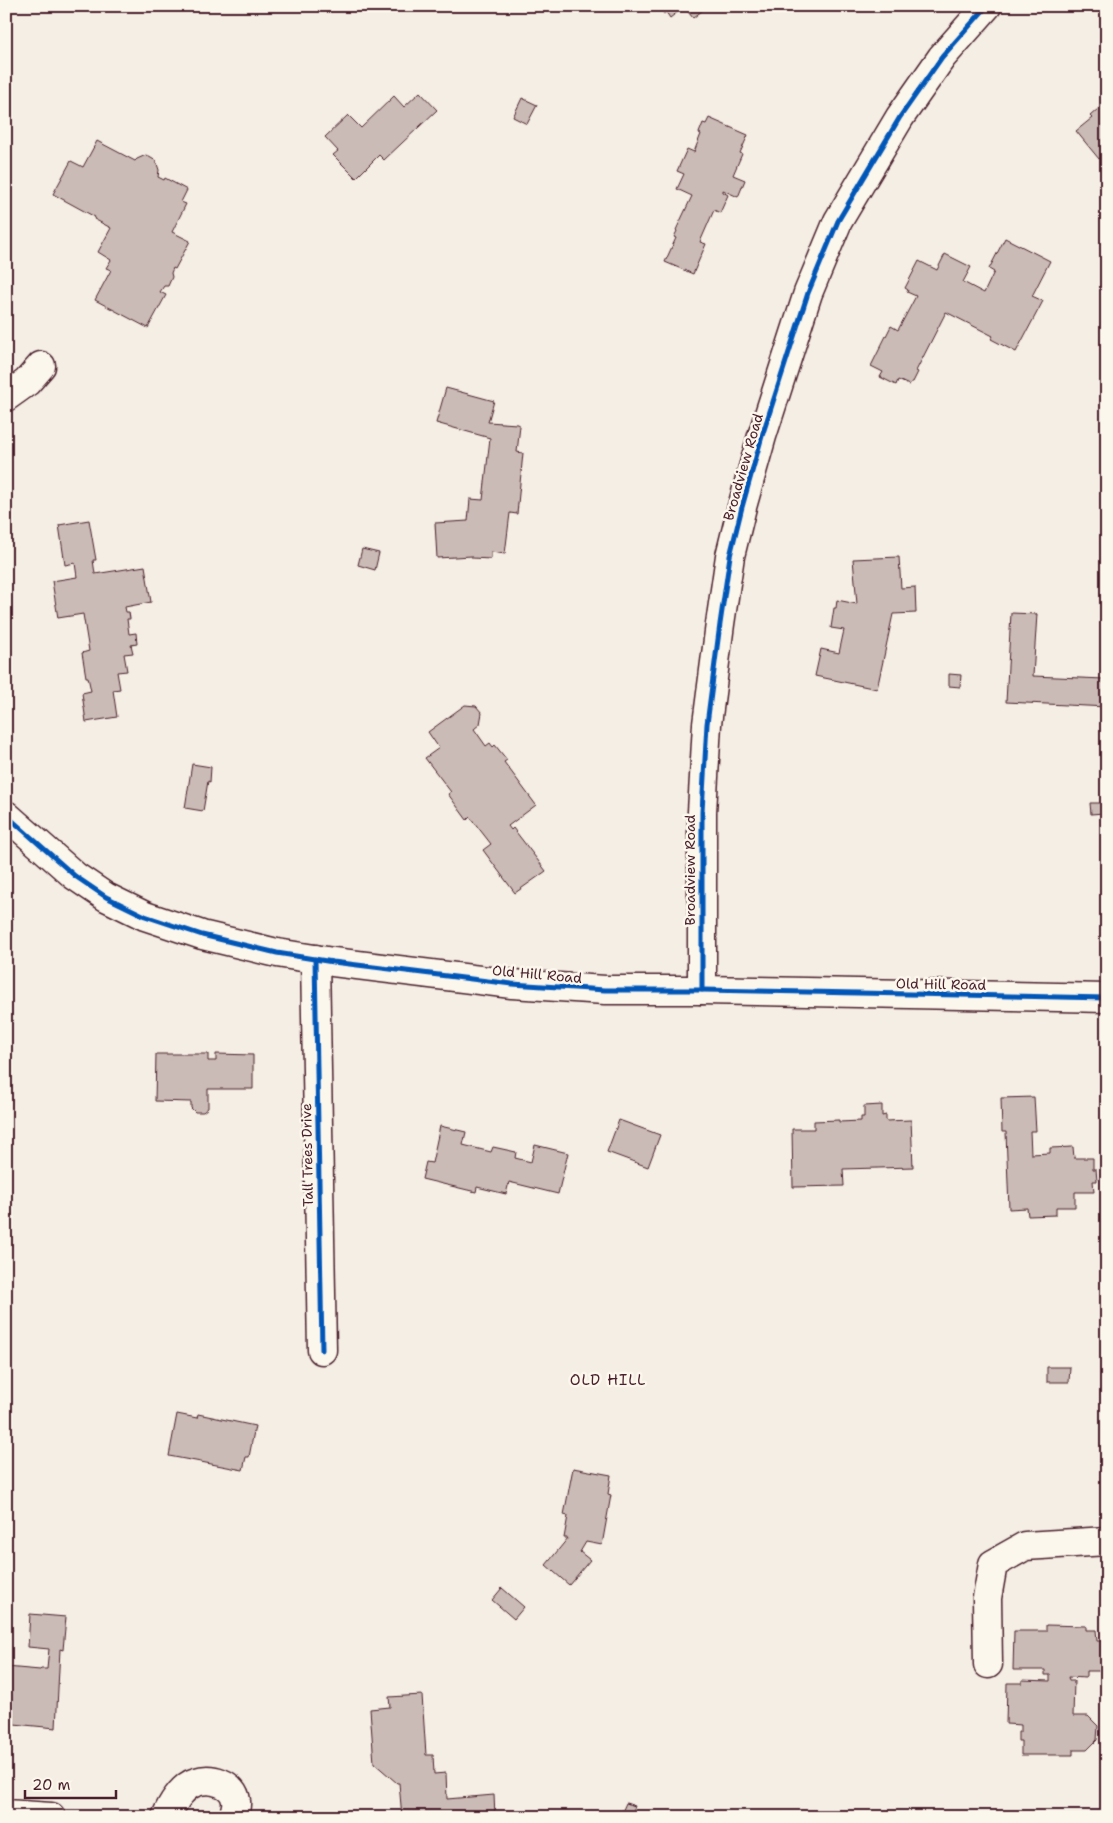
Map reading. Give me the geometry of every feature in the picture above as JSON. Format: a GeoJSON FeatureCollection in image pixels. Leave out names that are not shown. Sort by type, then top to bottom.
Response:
{"type":"FeatureCollection","features":[{"type":"Feature","properties":{"kind":"street","name":"Broadview Road"},"geometry":{"type":"LineString","coordinates":[[702,990],[702,812],[707,724],[730,556],[755,463],[808,293],[838,221],[900,117],[942,57],[987,6]]}},
{"type":"Feature","properties":{"kind":"street"},"geometry":{"type":"LineString","coordinates":[[6,396],[27,382],[41,366]]}},
{"type":"Feature","properties":{"kind":"street","name":"Old Hill Road"},"geometry":{"type":"LineString","coordinates":[[6,815],[75,876],[126,907],[164,924],[277,953],[374,968],[558,988],[1107,998]]}},
{"type":"Feature","properties":{"kind":"street","name":"Tall Trees Drive"},"geometry":{"type":"LineString","coordinates":[[315,959],[322,1350]]}},
{"type":"Feature","properties":{"kind":"street"},"geometry":{"type":"LineString","coordinates":[[988,1664],[987,1598],[994,1564],[1025,1546],[1107,1541]]}},
{"type":"Feature","properties":{"kind":"street"},"geometry":{"type":"LineString","coordinates":[[166,1817],[171,1805],[194,1782],[214,1780],[230,1788],[236,1801],[234,1817]]}},
{"type":"Feature","properties":{"kind":"street"},"geometry":{"type":"LineString","coordinates":[[6,1814],[51,1817]]}},
{"type":"Feature","properties":{"kind":"building"},"geometry":{"type":"Polygon","coordinates":[[[658,6],[708,6],[693,18],[684,7],[670,18],[658,6]]]}},
{"type":"Feature","properties":{"kind":"building"},"geometry":{"type":"Polygon","coordinates":[[[420,92],[437,110],[384,160],[379,155],[356,178],[333,155],[338,151],[325,137],[348,115],[361,128],[394,96],[404,107],[420,92]]]}},
{"type":"Feature","properties":{"kind":"building"},"geometry":{"type":"Polygon","coordinates":[[[522,98],[537,105],[527,124],[513,117],[522,98]]]}},
{"type":"Feature","properties":{"kind":"building"},"geometry":{"type":"Polygon","coordinates":[[[1107,101],[1107,152],[1099,159],[1076,131],[1092,118],[1090,116],[1107,101]]]}},
{"type":"Feature","properties":{"kind":"building"},"geometry":{"type":"Polygon","coordinates":[[[709,118],[748,135],[733,175],[745,180],[738,197],[723,190],[728,195],[720,213],[714,210],[700,242],[706,244],[693,274],[665,262],[676,238],[674,237],[676,230],[692,196],[677,189],[684,174],[677,171],[687,149],[694,152],[703,123],[706,124],[709,118]]]}},
{"type":"Feature","properties":{"kind":"building"},"geometry":{"type":"Polygon","coordinates":[[[97,141],[135,161],[146,155],[156,161],[159,170],[158,177],[164,180],[165,178],[187,190],[181,202],[186,204],[172,232],[190,241],[175,269],[173,268],[168,286],[164,286],[160,292],[166,295],[148,328],[95,300],[111,270],[106,268],[111,260],[98,252],[111,228],[53,194],[71,161],[83,167],[97,141]]]}},
{"type":"Feature","properties":{"kind":"building"},"geometry":{"type":"Polygon","coordinates":[[[1005,238],[1050,261],[1032,296],[1043,301],[1016,352],[991,339],[993,336],[946,312],[916,371],[918,372],[913,382],[909,385],[898,380],[896,385],[880,377],[883,372],[871,366],[891,326],[898,330],[916,296],[907,292],[908,290],[905,288],[919,261],[937,270],[945,254],[971,267],[963,282],[984,293],[994,272],[989,269],[1005,238]]]}},
{"type":"Feature","properties":{"kind":"building"},"geometry":{"type":"Polygon","coordinates":[[[446,388],[494,401],[488,422],[517,424],[520,426],[517,452],[523,453],[517,514],[510,513],[505,554],[491,552],[491,559],[472,558],[472,556],[437,558],[435,523],[468,521],[470,499],[483,500],[490,438],[436,423],[446,388]]]}},
{"type":"Feature","properties":{"kind":"building"},"geometry":{"type":"Polygon","coordinates":[[[89,520],[96,560],[93,560],[95,574],[145,566],[151,602],[125,607],[126,612],[129,612],[130,619],[127,619],[129,634],[136,633],[137,644],[131,645],[133,653],[124,654],[127,671],[117,672],[120,689],[113,690],[117,717],[86,722],[82,693],[91,691],[88,677],[86,677],[82,653],[89,651],[83,614],[58,618],[52,581],[77,577],[75,563],[65,565],[59,525],[89,520]]]}},
{"type":"Feature","properties":{"kind":"building"},"geometry":{"type":"Polygon","coordinates":[[[362,549],[379,553],[375,570],[358,565],[362,549]]]}},
{"type":"Feature","properties":{"kind":"building"},"geometry":{"type":"Polygon","coordinates":[[[899,557],[901,588],[915,587],[916,613],[893,614],[877,689],[815,676],[821,649],[839,653],[844,630],[831,628],[837,600],[857,604],[853,559],[899,557]]]}},
{"type":"Feature","properties":{"kind":"building"},"geometry":{"type":"Polygon","coordinates":[[[1011,613],[1037,614],[1033,676],[1104,679],[1107,644],[1107,707],[1006,702],[1011,613]]]}},
{"type":"Feature","properties":{"kind":"building"},"geometry":{"type":"Polygon","coordinates":[[[949,674],[961,675],[960,687],[949,686],[949,674]]]}},
{"type":"Feature","properties":{"kind":"building"},"geometry":{"type":"Polygon","coordinates":[[[465,705],[476,706],[482,713],[480,724],[474,729],[486,746],[490,743],[493,747],[495,745],[507,760],[504,762],[536,805],[508,826],[511,830],[513,828],[546,871],[515,893],[483,850],[491,844],[470,817],[467,820],[448,794],[451,792],[425,758],[439,748],[428,732],[465,705]]]}},
{"type":"Feature","properties":{"kind":"building"},"geometry":{"type":"Polygon","coordinates":[[[192,764],[211,767],[210,782],[208,781],[203,811],[185,808],[192,764]]]}},
{"type":"Feature","properties":{"kind":"building"},"geometry":{"type":"Polygon","coordinates":[[[1090,803],[1104,803],[1104,813],[1091,814],[1090,803]]]}},
{"type":"Feature","properties":{"kind":"building"},"geometry":{"type":"Polygon","coordinates":[[[156,1054],[208,1054],[208,1061],[216,1061],[216,1054],[253,1055],[253,1089],[208,1089],[208,1108],[203,1112],[195,1112],[191,1108],[191,1102],[155,1101],[156,1054]]]}},
{"type":"Feature","properties":{"kind":"building"},"geometry":{"type":"Polygon","coordinates":[[[1034,1097],[1036,1131],[1030,1131],[1031,1154],[1050,1153],[1050,1148],[1073,1147],[1074,1158],[1093,1158],[1093,1169],[1096,1169],[1097,1181],[1093,1181],[1094,1192],[1075,1192],[1075,1207],[1056,1207],[1056,1215],[1028,1216],[1027,1208],[1009,1209],[1006,1132],[1002,1132],[1001,1098],[1034,1097]]]}},
{"type":"Feature","properties":{"kind":"building"},"geometry":{"type":"Polygon","coordinates":[[[882,1105],[882,1116],[886,1115],[886,1121],[911,1120],[913,1167],[843,1169],[844,1186],[793,1187],[792,1129],[814,1129],[814,1121],[861,1121],[861,1117],[864,1117],[864,1106],[882,1105]]]}},
{"type":"Feature","properties":{"kind":"building"},"geometry":{"type":"Polygon","coordinates":[[[619,1120],[660,1135],[648,1167],[607,1152],[619,1120]]]}},
{"type":"Feature","properties":{"kind":"building"},"geometry":{"type":"Polygon","coordinates":[[[440,1126],[466,1132],[463,1145],[491,1152],[493,1147],[516,1152],[515,1158],[531,1162],[535,1145],[568,1153],[558,1194],[509,1182],[506,1194],[477,1187],[476,1192],[422,1179],[426,1162],[432,1163],[440,1126]]]}},
{"type":"Feature","properties":{"kind":"building"},"geometry":{"type":"Polygon","coordinates":[[[1047,1367],[1070,1367],[1069,1382],[1047,1382],[1047,1367]]]}},
{"type":"Feature","properties":{"kind":"building"},"geometry":{"type":"Polygon","coordinates":[[[177,1414],[197,1418],[198,1414],[255,1426],[249,1457],[246,1457],[243,1470],[169,1456],[177,1414]]]}},
{"type":"Feature","properties":{"kind":"building"},"geometry":{"type":"Polygon","coordinates":[[[573,1468],[611,1475],[608,1494],[611,1495],[602,1545],[586,1542],[580,1552],[590,1560],[569,1585],[546,1565],[568,1538],[564,1538],[568,1516],[564,1515],[573,1468]]]}},
{"type":"Feature","properties":{"kind":"building"},"geometry":{"type":"Polygon","coordinates":[[[502,1588],[524,1607],[514,1619],[492,1600],[502,1588]]]}},
{"type":"Feature","properties":{"kind":"building"},"geometry":{"type":"Polygon","coordinates":[[[30,1614],[66,1617],[63,1650],[60,1649],[56,1728],[14,1724],[14,1720],[6,1719],[6,1667],[47,1669],[49,1649],[28,1647],[30,1614]]]}},
{"type":"Feature","properties":{"kind":"building"},"geometry":{"type":"Polygon","coordinates":[[[1046,1625],[1086,1626],[1086,1630],[1096,1630],[1097,1641],[1107,1641],[1107,1671],[1086,1671],[1086,1678],[1068,1677],[1069,1681],[1074,1681],[1073,1716],[1088,1716],[1098,1726],[1097,1740],[1087,1750],[1073,1750],[1073,1755],[1021,1755],[1021,1741],[1018,1741],[1018,1732],[1021,1732],[1021,1725],[1006,1724],[1007,1683],[1022,1683],[1022,1680],[1050,1681],[1050,1675],[1045,1675],[1045,1670],[1013,1670],[1014,1631],[1046,1631],[1046,1625]]]}},
{"type":"Feature","properties":{"kind":"building"},"geometry":{"type":"Polygon","coordinates":[[[422,1695],[426,1755],[433,1755],[434,1774],[446,1773],[447,1799],[494,1795],[495,1817],[447,1817],[447,1814],[402,1817],[399,1783],[374,1763],[370,1709],[390,1707],[389,1697],[422,1695]]]}},
{"type":"Feature","properties":{"kind":"building"},"geometry":{"type":"Polygon","coordinates":[[[626,1803],[635,1806],[631,1816],[622,1812],[626,1803]]]}},
{"type":"Feature","properties":{"kind":"cycle path"},"geometry":{"type":"LineString","coordinates":[[702,990],[702,812],[707,724],[730,556],[762,436],[808,293],[838,221],[900,117],[942,57],[987,6]]}},
{"type":"Feature","properties":{"kind":"cycle path"},"geometry":{"type":"LineString","coordinates":[[6,815],[75,876],[106,897],[145,916],[202,935],[277,953],[333,962],[512,984],[605,990],[702,990],[1107,998]]}},
{"type":"Feature","properties":{"kind":"cycle path"},"geometry":{"type":"LineString","coordinates":[[315,959],[322,1350]]}},
{"type":"Feature","properties":{"kind":"district","name":"OLD HILL"},"geometry":{"type":"Point","coordinates":[608,1380]}}]}
